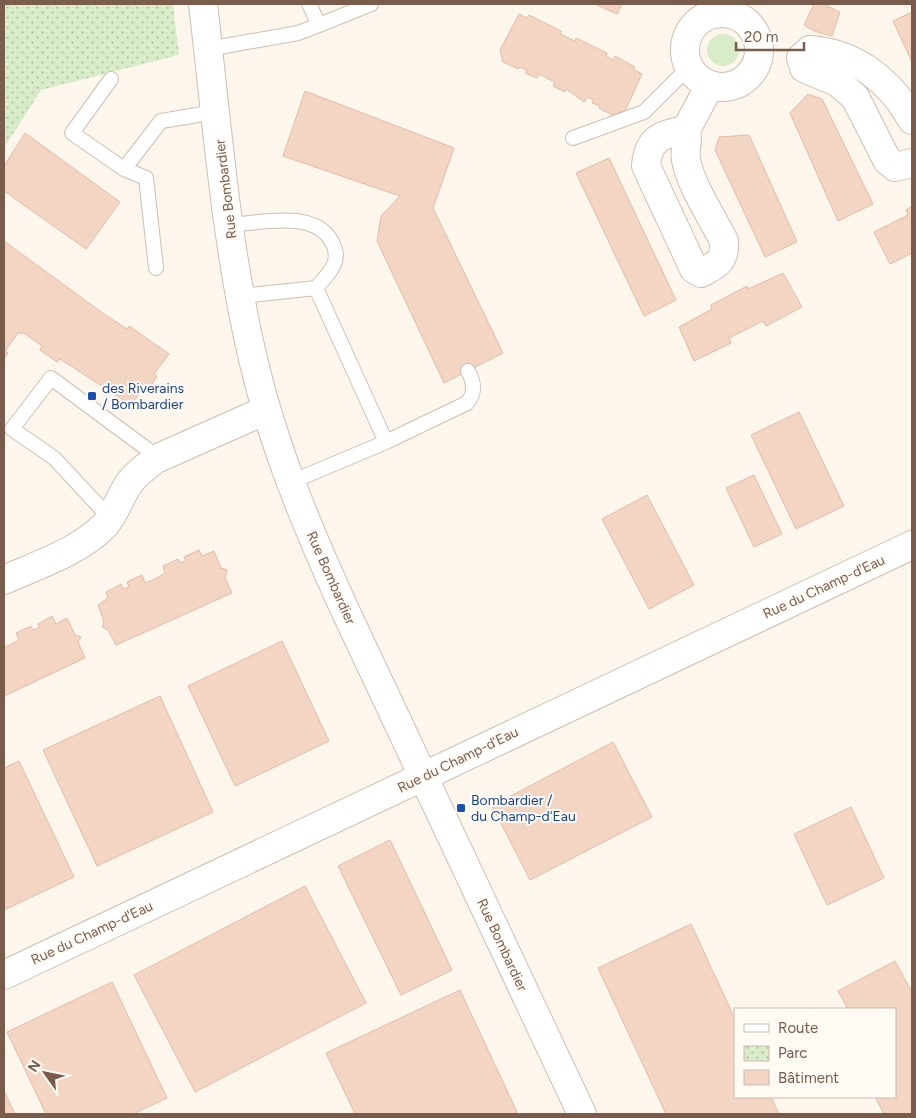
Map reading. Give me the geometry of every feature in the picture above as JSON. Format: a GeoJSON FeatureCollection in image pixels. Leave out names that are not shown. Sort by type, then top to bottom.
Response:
{"type":"FeatureCollection","features":[{"type":"Feature","properties":{"kind":"street","name":"Rue Bombardier"},"geometry":{"type":"LineString","coordinates":[[203,4],[230,225],[253,362],[266,410],[290,482],[315,544],[582,1114]]}},
{"type":"Feature","properties":{"kind":"street"},"geometry":{"type":"LineString","coordinates":[[709,9],[728,12],[746,10],[748,21],[758,37],[760,55],[756,65],[742,82],[721,87],[699,80],[689,67],[686,59],[685,46],[688,34],[694,24],[709,9]]}},
{"type":"Feature","properties":{"kind":"street"},"geometry":{"type":"LineString","coordinates":[[760,55],[801,58],[810,50],[824,51],[868,69],[888,86],[903,103],[912,120]]}},
{"type":"Feature","properties":{"kind":"street"},"geometry":{"type":"LineString","coordinates":[[801,58],[804,68],[837,82],[855,97],[887,160],[895,167],[912,163]]}},
{"type":"Feature","properties":{"kind":"street"},"geometry":{"type":"LineString","coordinates":[[686,130],[671,132],[655,140],[647,152],[646,166],[694,269],[701,273],[718,264],[724,253],[724,241],[690,172],[686,158],[689,140],[686,130],[710,85]]}},
{"type":"Feature","properties":{"kind":"street"},"geometry":{"type":"LineString","coordinates":[[4,580],[68,550],[103,527],[130,483],[143,468],[159,458],[266,410]]}},
{"type":"Feature","properties":{"kind":"street","name":"Rue du Champ-d'Eau"},"geometry":{"type":"LineString","coordinates":[[4,975],[912,545]]}},
{"type":"Feature","properties":{"kind":"lane"},"geometry":{"type":"LineString","coordinates":[[310,4],[319,24]]}},
{"type":"Feature","properties":{"kind":"lane"},"geometry":{"type":"LineString","coordinates":[[208,49],[298,34],[371,4]]}},
{"type":"Feature","properties":{"kind":"lane"},"geometry":{"type":"LineString","coordinates":[[573,138],[644,112],[689,67]]}},
{"type":"Feature","properties":{"kind":"lane"},"geometry":{"type":"LineString","coordinates":[[111,79],[72,133],[124,169],[146,178],[156,268]]}},
{"type":"Feature","properties":{"kind":"lane"},"geometry":{"type":"LineString","coordinates":[[124,169],[161,120],[216,112]]}},
{"type":"Feature","properties":{"kind":"lane"},"geometry":{"type":"LineString","coordinates":[[230,225],[290,220],[314,225],[326,232],[334,244],[337,260],[335,266],[316,288],[241,296]]}},
{"type":"Feature","properties":{"kind":"lane"},"geometry":{"type":"LineString","coordinates":[[316,288],[386,442]]}},
{"type":"Feature","properties":{"kind":"lane"},"geometry":{"type":"LineString","coordinates":[[290,482],[386,442],[467,403],[474,390],[473,380],[468,370]]}},
{"type":"Feature","properties":{"kind":"lane"},"geometry":{"type":"LineString","coordinates":[[110,518],[54,458],[12,430],[51,378],[159,458]]}},
{"type":"Feature","properties":{"kind":"green space"},"geometry":{"type":"Polygon","coordinates":[[[4,4],[173,4],[179,55],[41,90],[4,148],[4,4]]]}},
{"type":"Feature","properties":{"kind":"green space"},"geometry":{"type":"Polygon","coordinates":[[[723,34],[735,38],[739,50],[735,62],[723,66],[711,62],[707,50],[711,38],[723,34]]]}},
{"type":"Feature","properties":{"kind":"building"},"geometry":{"type":"Polygon","coordinates":[[[595,4],[622,4],[617,14],[595,4]]]}},
{"type":"Feature","properties":{"kind":"building"},"geometry":{"type":"Polygon","coordinates":[[[814,4],[823,4],[840,12],[832,36],[814,31],[804,25],[814,4]]]}},
{"type":"Feature","properties":{"kind":"building"},"geometry":{"type":"Polygon","coordinates":[[[912,12],[912,62],[893,21],[912,12]]]}},
{"type":"Feature","properties":{"kind":"building"},"geometry":{"type":"Polygon","coordinates":[[[519,14],[527,18],[529,15],[561,31],[560,34],[575,41],[576,38],[607,53],[606,56],[613,60],[615,56],[635,67],[633,69],[642,74],[625,111],[612,115],[599,108],[600,106],[592,103],[594,100],[587,97],[584,102],[566,89],[565,92],[553,86],[555,82],[539,74],[537,78],[525,73],[527,70],[519,67],[518,69],[503,62],[500,50],[519,14]]]}},
{"type":"Feature","properties":{"kind":"building"},"geometry":{"type":"Polygon","coordinates":[[[305,91],[454,148],[433,208],[503,353],[444,383],[377,241],[381,216],[400,196],[283,156],[305,91]]]}},
{"type":"Feature","properties":{"kind":"building"},"geometry":{"type":"Polygon","coordinates":[[[808,94],[822,99],[873,204],[838,221],[790,113],[808,94]]]}},
{"type":"Feature","properties":{"kind":"building"},"geometry":{"type":"Polygon","coordinates":[[[25,133],[120,202],[86,249],[4,191],[4,166],[25,133]]]}},
{"type":"Feature","properties":{"kind":"building"},"geometry":{"type":"Polygon","coordinates":[[[749,135],[797,242],[765,257],[715,150],[719,137],[749,135]]]}},
{"type":"Feature","properties":{"kind":"building"},"geometry":{"type":"Polygon","coordinates":[[[609,158],[676,300],[644,316],[576,173],[609,158]]]}},
{"type":"Feature","properties":{"kind":"building"},"geometry":{"type":"Polygon","coordinates":[[[912,206],[912,253],[890,264],[874,232],[908,215],[906,210],[912,206]]]}},
{"type":"Feature","properties":{"kind":"building"},"geometry":{"type":"Polygon","coordinates":[[[4,241],[104,314],[127,329],[129,326],[169,354],[154,374],[157,376],[151,386],[147,384],[131,405],[60,359],[57,362],[40,350],[42,346],[24,333],[18,333],[5,351],[8,353],[4,359],[4,241]]]}},
{"type":"Feature","properties":{"kind":"building"},"geometry":{"type":"Polygon","coordinates":[[[783,273],[802,307],[766,326],[763,321],[729,338],[731,343],[694,361],[679,327],[712,309],[711,305],[747,286],[748,289],[783,273]]]}},
{"type":"Feature","properties":{"kind":"building"},"geometry":{"type":"Polygon","coordinates":[[[799,412],[844,506],[796,529],[751,435],[799,412]]]}},
{"type":"Feature","properties":{"kind":"building"},"geometry":{"type":"Polygon","coordinates":[[[754,475],[782,534],[754,547],[726,488],[754,475]]]}},
{"type":"Feature","properties":{"kind":"building"},"geometry":{"type":"Polygon","coordinates":[[[647,495],[694,585],[649,609],[602,519],[647,495]]]}},
{"type":"Feature","properties":{"kind":"building"},"geometry":{"type":"Polygon","coordinates":[[[199,550],[202,556],[214,551],[221,568],[227,570],[225,578],[232,593],[116,645],[108,630],[102,627],[104,622],[98,605],[108,598],[106,592],[121,584],[123,589],[129,587],[127,582],[142,575],[145,583],[155,579],[165,573],[163,566],[178,559],[180,563],[186,561],[184,557],[199,550]]]}},
{"type":"Feature","properties":{"kind":"building"},"geometry":{"type":"Polygon","coordinates":[[[52,616],[56,624],[67,618],[75,635],[81,637],[78,642],[85,658],[4,696],[4,648],[19,640],[16,633],[31,626],[33,630],[39,628],[38,624],[52,616]]]}},
{"type":"Feature","properties":{"kind":"building"},"geometry":{"type":"Polygon","coordinates":[[[282,641],[329,741],[235,786],[188,686],[282,641]]]}},
{"type":"Feature","properties":{"kind":"building"},"geometry":{"type":"Polygon","coordinates":[[[160,696],[213,812],[97,866],[43,750],[160,696]]]}},
{"type":"Feature","properties":{"kind":"building"},"geometry":{"type":"Polygon","coordinates":[[[613,742],[652,817],[530,880],[492,806],[613,742]]]}},
{"type":"Feature","properties":{"kind":"building"},"geometry":{"type":"Polygon","coordinates":[[[19,761],[74,877],[4,910],[4,768],[19,761]]]}},
{"type":"Feature","properties":{"kind":"building"},"geometry":{"type":"Polygon","coordinates":[[[851,807],[884,878],[827,905],[794,834],[851,807]]]}},
{"type":"Feature","properties":{"kind":"building"},"geometry":{"type":"Polygon","coordinates":[[[390,840],[452,970],[401,995],[338,866],[390,840]]]}},
{"type":"Feature","properties":{"kind":"building"},"geometry":{"type":"Polygon","coordinates":[[[305,886],[366,1003],[195,1092],[134,975],[305,886]]]}},
{"type":"Feature","properties":{"kind":"building"},"geometry":{"type":"Polygon","coordinates":[[[691,924],[734,1017],[734,1098],[771,1098],[779,1114],[666,1114],[598,968],[691,924]]]}},
{"type":"Feature","properties":{"kind":"building"},"geometry":{"type":"Polygon","coordinates":[[[895,961],[910,989],[912,988],[912,1114],[884,1114],[876,1098],[896,1098],[896,1008],[847,1008],[838,991],[895,961]]]}},
{"type":"Feature","properties":{"kind":"building"},"geometry":{"type":"Polygon","coordinates":[[[112,982],[167,1098],[133,1114],[46,1114],[7,1032],[112,982]]]}},
{"type":"Feature","properties":{"kind":"building"},"geometry":{"type":"Polygon","coordinates":[[[460,990],[518,1114],[355,1114],[326,1053],[460,990]]]}},
{"type":"Feature","properties":{"kind":"building"},"geometry":{"type":"Polygon","coordinates":[[[4,1091],[15,1114],[4,1114],[4,1091]]]}},
{"type":"Feature","properties":{"kind":"place","name":"des Riverains / Bombardier"},"geometry":{"type":"Point","coordinates":[92,396]}},
{"type":"Feature","properties":{"kind":"place","name":"Bombardier / du Champ-d'Eau"},"geometry":{"type":"Point","coordinates":[461,808]}}]}
